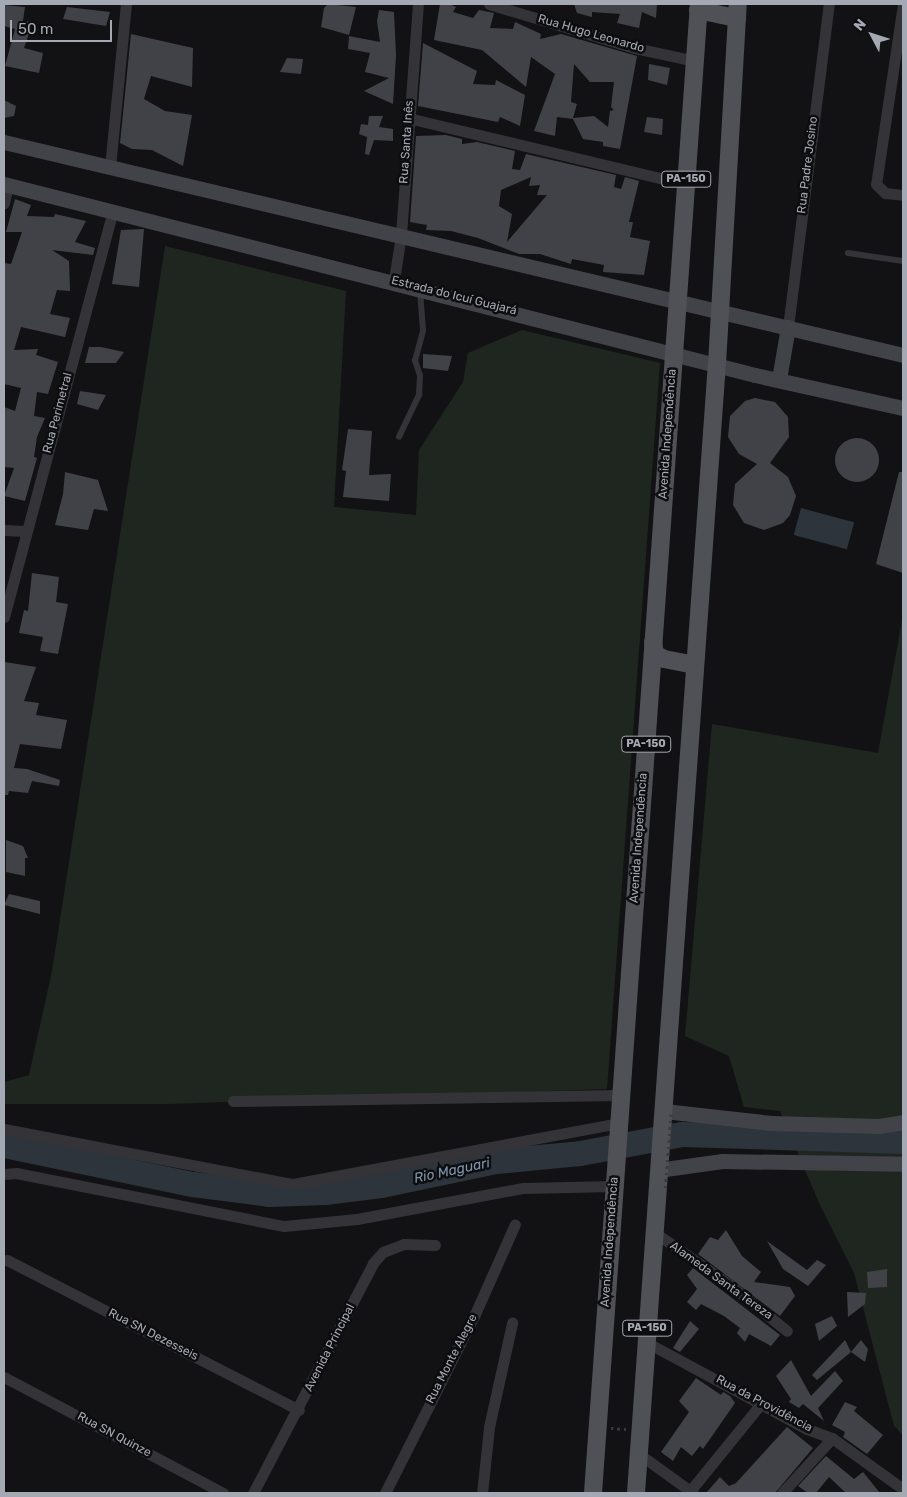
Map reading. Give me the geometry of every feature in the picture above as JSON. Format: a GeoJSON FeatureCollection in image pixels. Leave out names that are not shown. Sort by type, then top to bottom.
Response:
{"type":"FeatureCollection","features":[{"type":"Feature","properties":{"kind":"main road"},"geometry":{"type":"LineString","coordinates":[[699,7],[737,11]]}},
{"type":"Feature","properties":{"kind":"main road","name":"Avenida Independência"},"geometry":{"type":"LineString","coordinates":[[593,1493],[699,7]]}},
{"type":"Feature","properties":{"kind":"main road","name":"PA-150"},"geometry":{"type":"LineString","coordinates":[[636,1493],[658,1167],[667,1112],[694,665],[717,364],[737,11]]}},
{"type":"Feature","properties":{"kind":"main road"},"geometry":{"type":"LineString","coordinates":[[4,142],[903,355]]}},
{"type":"Feature","properties":{"kind":"main road","name":"Estrada do Icuí Guajará"},"geometry":{"type":"LineString","coordinates":[[6,184],[394,280],[674,354],[903,408]]}},
{"type":"Feature","properties":{"kind":"main road"},"geometry":{"type":"LineString","coordinates":[[779,379],[788,327]]}},
{"type":"Feature","properties":{"kind":"main road"},"geometry":{"type":"LineString","coordinates":[[653,642],[655,654],[664,659],[694,665]]}},
{"type":"Feature","properties":{"kind":"main road"},"geometry":{"type":"LineString","coordinates":[[667,1112],[771,1123],[879,1126],[903,1122]]}},
{"type":"Feature","properties":{"kind":"main road"},"geometry":{"type":"LineString","coordinates":[[658,1167],[722,1161],[903,1164]]}},
{"type":"Feature","properties":{"kind":"street"},"geometry":{"type":"LineString","coordinates":[[110,167],[126,4]]}},
{"type":"Feature","properties":{"kind":"street","name":"Rua Santa Inês"},"geometry":{"type":"LineString","coordinates":[[394,280],[401,235],[408,118],[418,4]]}},
{"type":"Feature","properties":{"kind":"street","name":"Rua Hugo Leonardo"},"geometry":{"type":"LineString","coordinates":[[489,4],[635,48],[695,61]]}},
{"type":"Feature","properties":{"kind":"street","name":"Rua Padre Josino"},"geometry":{"type":"LineString","coordinates":[[788,327],[829,4]]}},
{"type":"Feature","properties":{"kind":"street"},"geometry":{"type":"LineString","coordinates":[[903,4],[877,187],[885,193],[903,195]]}},
{"type":"Feature","properties":{"kind":"street"},"geometry":{"type":"LineString","coordinates":[[408,118],[686,184]]}},
{"type":"Feature","properties":{"kind":"street"},"geometry":{"type":"LineString","coordinates":[[4,203],[6,184]]}},
{"type":"Feature","properties":{"kind":"street","name":"Rua Perimetral"},"geometry":{"type":"LineString","coordinates":[[4,617],[25,531],[113,211]]}},
{"type":"Feature","properties":{"kind":"street"},"geometry":{"type":"LineString","coordinates":[[4,530],[25,531]]}},
{"type":"Feature","properties":{"kind":"street"},"geometry":{"type":"LineString","coordinates":[[233,1102],[620,1095]]}},
{"type":"Feature","properties":{"kind":"street"},"geometry":{"type":"LineString","coordinates":[[4,1129],[293,1184],[618,1129]]}},
{"type":"Feature","properties":{"kind":"street"},"geometry":{"type":"LineString","coordinates":[[4,1174],[16,1173],[284,1226],[357,1219],[523,1188],[614,1180]]}},
{"type":"Feature","properties":{"kind":"street","name":"Rua Monte Alegre"},"geometry":{"type":"LineString","coordinates":[[385,1493],[483,1299],[515,1224]]}},
{"type":"Feature","properties":{"kind":"street","name":"Alameda Santa Tereza"},"geometry":{"type":"LineString","coordinates":[[654,1232],[730,1285],[787,1330]]}},
{"type":"Feature","properties":{"kind":"street","name":"Avenida Principal"},"geometry":{"type":"LineString","coordinates":[[253,1493],[299,1410],[374,1262],[383,1252],[404,1244],[436,1245]]}},
{"type":"Feature","properties":{"kind":"street","name":"Rua SN Dezesseis"},"geometry":{"type":"LineString","coordinates":[[6,1260],[299,1410]]}},
{"type":"Feature","properties":{"kind":"street"},"geometry":{"type":"LineString","coordinates":[[482,1493],[489,1427],[512,1323]]}},
{"type":"Feature","properties":{"kind":"street","name":"Rua da Providência"},"geometry":{"type":"LineString","coordinates":[[646,1342],[760,1405],[807,1429],[832,1438],[903,1489]]}},
{"type":"Feature","properties":{"kind":"street","name":"Rua SN Quinze"},"geometry":{"type":"LineString","coordinates":[[4,1377],[223,1493]]}},
{"type":"Feature","properties":{"kind":"street"},"geometry":{"type":"LineString","coordinates":[[639,1454],[691,1492],[760,1405]]}},
{"type":"Feature","properties":{"kind":"street"},"geometry":{"type":"LineString","coordinates":[[782,1493],[832,1438]]}},
{"type":"Feature","properties":{"kind":"lane"},"geometry":{"type":"LineString","coordinates":[[848,253],[903,261]]}},
{"type":"Feature","properties":{"kind":"lane"},"geometry":{"type":"LineString","coordinates":[[399,437],[419,395],[420,376],[414,361],[423,331],[420,288]]}},
{"type":"Feature","properties":{"kind":"path"},"geometry":{"type":"LineString","coordinates":[[664,1188],[667,1112]]}},
{"type":"Feature","properties":{"kind":"path"},"geometry":{"type":"LineString","coordinates":[[597,1427],[641,1429]]}},
{"type":"Feature","properties":{"kind":"shaded area"},"geometry":{"type":"Polygon","coordinates":[[[165,246],[346,291],[334,507],[416,515],[419,450],[463,382],[468,353],[522,330],[660,363],[607,1089],[168,1104],[4,1104],[4,1082],[29,1075],[52,971],[165,246]]]}},
{"type":"Feature","properties":{"kind":"shaded area"},"geometry":{"type":"Polygon","coordinates":[[[801,508],[854,522],[847,549],[794,535],[801,508]]]}},
{"type":"Feature","properties":{"kind":"shaded area"},"geometry":{"type":"Polygon","coordinates":[[[903,615],[903,1435],[894,1426],[854,1273],[820,1205],[780,1111],[744,1107],[729,1056],[685,1036],[712,724],[878,753],[903,615]]]}},
{"type":"Feature","properties":{"kind":"building"},"geometry":{"type":"Polygon","coordinates":[[[328,4],[356,7],[349,35],[321,27],[324,8],[328,4]]]}},
{"type":"Feature","properties":{"kind":"building"},"geometry":{"type":"Polygon","coordinates":[[[440,4],[449,4],[456,7],[453,12],[473,18],[479,10],[494,13],[490,28],[513,29],[515,22],[541,34],[540,39],[561,34],[637,56],[620,149],[603,146],[603,142],[583,139],[573,119],[557,117],[555,136],[534,131],[555,74],[531,57],[526,87],[482,50],[434,40],[440,4]],[[574,64],[571,102],[577,104],[573,118],[594,116],[608,127],[610,111],[614,110],[611,107],[614,82],[590,82],[574,64]]]}},
{"type":"Feature","properties":{"kind":"building"},"geometry":{"type":"Polygon","coordinates":[[[574,4],[657,4],[656,18],[642,12],[639,28],[617,23],[620,14],[592,12],[592,17],[577,13],[574,4]]]}},
{"type":"Feature","properties":{"kind":"building"},"geometry":{"type":"Polygon","coordinates":[[[4,5],[25,7],[23,21],[33,22],[24,48],[43,53],[39,73],[5,66],[15,29],[4,26],[4,5]]]}},
{"type":"Feature","properties":{"kind":"building"},"geometry":{"type":"Polygon","coordinates":[[[67,7],[110,12],[106,26],[63,19],[67,7]]]}},
{"type":"Feature","properties":{"kind":"building"},"geometry":{"type":"Polygon","coordinates":[[[379,10],[394,12],[396,56],[393,104],[364,91],[389,78],[365,72],[370,53],[348,49],[349,36],[380,42],[377,21],[379,10]]]}},
{"type":"Feature","properties":{"kind":"building"},"geometry":{"type":"Polygon","coordinates":[[[131,34],[193,48],[192,87],[151,76],[144,99],[165,111],[192,115],[183,166],[152,150],[132,149],[120,143],[131,34]]]}},
{"type":"Feature","properties":{"kind":"building"},"geometry":{"type":"Polygon","coordinates":[[[423,43],[477,71],[473,84],[495,85],[496,80],[525,95],[520,126],[500,117],[498,122],[418,106],[423,43]]]}},
{"type":"Feature","properties":{"kind":"building"},"geometry":{"type":"Polygon","coordinates":[[[287,58],[303,59],[301,74],[280,72],[287,58]]]}},
{"type":"Feature","properties":{"kind":"building"},"geometry":{"type":"Polygon","coordinates":[[[649,64],[670,68],[667,85],[648,80],[649,64]]]}},
{"type":"Feature","properties":{"kind":"building"},"geometry":{"type":"Polygon","coordinates":[[[4,100],[16,106],[14,116],[4,118],[4,100]]]}},
{"type":"Feature","properties":{"kind":"building"},"geometry":{"type":"Polygon","coordinates":[[[369,116],[383,116],[379,127],[393,129],[393,141],[374,140],[369,155],[365,154],[367,137],[359,134],[361,124],[368,125],[369,116]]]}},
{"type":"Feature","properties":{"kind":"building"},"geometry":{"type":"Polygon","coordinates":[[[647,117],[663,119],[662,135],[644,132],[647,117]]]}},
{"type":"Feature","properties":{"kind":"building"},"geometry":{"type":"Polygon","coordinates":[[[446,135],[462,139],[462,144],[477,142],[515,151],[512,169],[520,170],[526,154],[616,175],[614,187],[621,189],[625,177],[639,181],[629,222],[633,222],[630,237],[650,241],[644,275],[603,272],[604,265],[572,259],[571,264],[540,254],[519,254],[478,238],[451,231],[426,230],[427,225],[410,222],[416,136],[446,135]],[[531,177],[501,190],[499,206],[512,214],[507,242],[547,195],[537,195],[540,185],[529,186],[531,177]]]}},
{"type":"Feature","properties":{"kind":"building"},"geometry":{"type":"Polygon","coordinates":[[[15,199],[31,205],[27,216],[54,217],[55,214],[86,221],[75,242],[95,248],[93,255],[52,250],[69,261],[70,291],[57,290],[50,314],[70,318],[65,337],[21,327],[14,350],[38,349],[36,355],[58,362],[48,394],[37,392],[34,416],[45,418],[37,437],[34,457],[37,458],[25,501],[4,496],[14,468],[4,467],[4,407],[15,411],[21,388],[4,384],[4,263],[11,264],[22,232],[6,232],[15,199]]]}},
{"type":"Feature","properties":{"kind":"building"},"geometry":{"type":"Polygon","coordinates":[[[144,229],[139,287],[112,284],[121,230],[144,229]]]}},
{"type":"Feature","properties":{"kind":"building"},"geometry":{"type":"Polygon","coordinates":[[[89,347],[101,347],[124,352],[116,363],[85,363],[89,347]]]}},
{"type":"Feature","properties":{"kind":"building"},"geometry":{"type":"Polygon","coordinates":[[[423,354],[452,356],[448,371],[423,368],[423,354]]]}},
{"type":"Feature","properties":{"kind":"building"},"geometry":{"type":"Polygon","coordinates":[[[80,391],[106,395],[98,410],[77,404],[80,391]]]}},
{"type":"Feature","properties":{"kind":"building"},"geometry":{"type":"Polygon","coordinates":[[[755,398],[775,402],[788,417],[789,437],[770,463],[788,477],[796,496],[790,515],[783,523],[764,530],[744,523],[733,505],[735,484],[757,464],[739,454],[728,437],[730,416],[745,401],[755,398]]]}},
{"type":"Feature","properties":{"kind":"building"},"geometry":{"type":"Polygon","coordinates":[[[348,429],[372,431],[369,475],[391,474],[389,501],[343,497],[346,471],[342,470],[348,429]]]}},
{"type":"Feature","properties":{"kind":"building"},"geometry":{"type":"Polygon","coordinates":[[[857,438],[869,442],[875,448],[879,460],[875,472],[869,478],[857,482],[845,478],[839,472],[835,460],[839,448],[845,442],[857,438]]]}},
{"type":"Feature","properties":{"kind":"building"},"geometry":{"type":"Polygon","coordinates":[[[65,472],[98,480],[108,511],[94,509],[88,530],[55,525],[63,494],[65,472]]]}},
{"type":"Feature","properties":{"kind":"building"},"geometry":{"type":"Polygon","coordinates":[[[899,472],[903,472],[903,573],[876,564],[899,472]]]}},
{"type":"Feature","properties":{"kind":"building"},"geometry":{"type":"Polygon","coordinates":[[[32,573],[59,577],[56,602],[68,604],[58,654],[40,651],[43,637],[19,633],[24,610],[28,611],[32,573]]]}},
{"type":"Feature","properties":{"kind":"building"},"geometry":{"type":"Polygon","coordinates":[[[5,662],[36,667],[24,701],[39,703],[36,715],[67,720],[61,749],[20,744],[14,768],[27,769],[60,780],[59,786],[32,781],[28,793],[9,791],[8,795],[4,795],[5,662]]]}},
{"type":"Feature","properties":{"kind":"building"},"geometry":{"type":"Polygon","coordinates":[[[6,840],[23,846],[28,858],[25,858],[25,876],[6,872],[6,840]]]}},
{"type":"Feature","properties":{"kind":"building"},"geometry":{"type":"Polygon","coordinates":[[[9,894],[40,901],[40,914],[4,905],[9,894]]]}},
{"type":"Feature","properties":{"kind":"building"},"geometry":{"type":"Polygon","coordinates":[[[726,1230],[742,1256],[761,1272],[754,1282],[790,1287],[795,1296],[780,1316],[698,1254],[710,1237],[718,1240],[726,1230]]]}},
{"type":"Feature","properties":{"kind":"building"},"geometry":{"type":"Polygon","coordinates":[[[767,1241],[807,1270],[817,1260],[826,1265],[808,1286],[783,1269],[767,1241]]]}},
{"type":"Feature","properties":{"kind":"building"},"geometry":{"type":"Polygon","coordinates":[[[693,1268],[780,1335],[771,1346],[749,1334],[745,1342],[737,1333],[740,1328],[724,1316],[701,1304],[696,1310],[687,1302],[697,1289],[687,1275],[693,1268]]]}},
{"type":"Feature","properties":{"kind":"building"},"geometry":{"type":"Polygon","coordinates":[[[887,1269],[887,1287],[868,1288],[867,1272],[887,1269]]]}},
{"type":"Feature","properties":{"kind":"building"},"geometry":{"type":"Polygon","coordinates":[[[847,1292],[866,1293],[865,1304],[848,1317],[847,1292]]]}},
{"type":"Feature","properties":{"kind":"building"},"geometry":{"type":"Polygon","coordinates":[[[832,1316],[837,1326],[819,1341],[815,1324],[832,1316]]]}},
{"type":"Feature","properties":{"kind":"building"},"geometry":{"type":"Polygon","coordinates":[[[690,1321],[699,1329],[680,1352],[673,1348],[690,1321]]]}},
{"type":"Feature","properties":{"kind":"building"},"geometry":{"type":"Polygon","coordinates":[[[845,1340],[851,1352],[817,1380],[812,1375],[845,1340]]]}},
{"type":"Feature","properties":{"kind":"building"},"geometry":{"type":"Polygon","coordinates":[[[861,1340],[868,1349],[865,1362],[851,1352],[861,1340]]]}},
{"type":"Feature","properties":{"kind":"building"},"geometry":{"type":"Polygon","coordinates":[[[791,1360],[811,1396],[835,1371],[843,1381],[818,1408],[824,1421],[803,1404],[799,1408],[789,1402],[791,1399],[776,1376],[791,1360]]]}},
{"type":"Feature","properties":{"kind":"building"},"geometry":{"type":"Polygon","coordinates":[[[696,1378],[721,1395],[723,1392],[730,1396],[735,1403],[703,1449],[700,1446],[692,1456],[681,1447],[673,1461],[661,1452],[689,1412],[679,1401],[696,1378]]]}},
{"type":"Feature","properties":{"kind":"building"},"geometry":{"type":"Polygon","coordinates":[[[845,1402],[857,1407],[854,1411],[883,1435],[867,1454],[843,1437],[845,1432],[832,1425],[845,1402]]]}},
{"type":"Feature","properties":{"kind":"building"},"geometry":{"type":"Polygon","coordinates":[[[787,1427],[813,1448],[775,1493],[706,1493],[720,1477],[729,1486],[736,1483],[787,1427]]]}},
{"type":"Feature","properties":{"kind":"building"},"geometry":{"type":"Polygon","coordinates":[[[826,1456],[854,1479],[863,1472],[880,1493],[846,1493],[829,1477],[816,1493],[808,1493],[798,1486],[826,1456]]]}},
{"type":"Feature","properties":{"kind":"waterway","name":"Rio Maguari"},"geometry":{"type":"LineString","coordinates":[[4,1145],[193,1184],[269,1194],[325,1192],[381,1185],[496,1161],[580,1153],[682,1134],[903,1141]]}}]}
